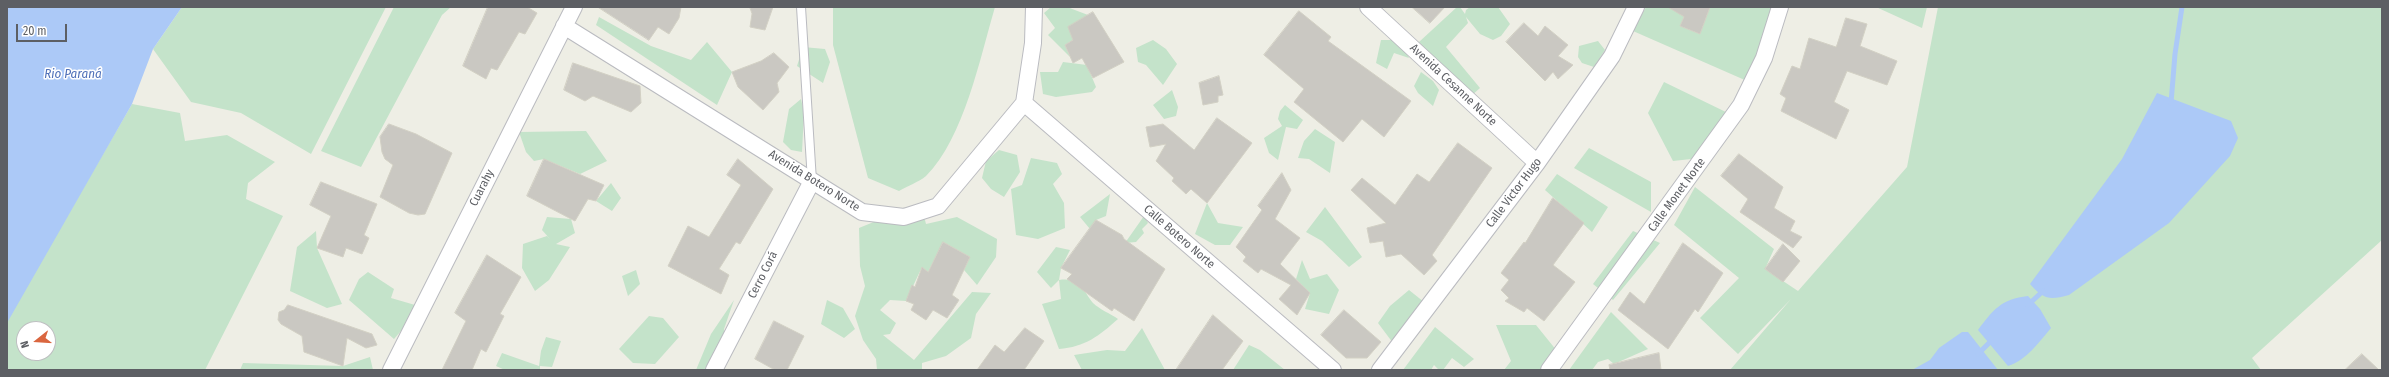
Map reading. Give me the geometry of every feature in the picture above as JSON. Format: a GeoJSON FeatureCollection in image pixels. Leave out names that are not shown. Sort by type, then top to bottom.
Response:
{"type":"FeatureCollection","features":[{"type":"Feature","properties":{"kind":"street","name":"Cuarahy"},"geometry":{"type":"LineString","coordinates":[[391,370],[574,7]]}},
{"type":"Feature","properties":{"kind":"street"},"geometry":{"type":"LineString","coordinates":[[1024,103],[1033,43],[1034,7]]}},
{"type":"Feature","properties":{"kind":"street","name":"Avenida Cesanne Norte"},"geometry":{"type":"LineString","coordinates":[[1368,7],[1537,163]]}},
{"type":"Feature","properties":{"kind":"street","name":"Calle Victor Hugo"},"geometry":{"type":"LineString","coordinates":[[1380,370],[1537,163],[1612,56],[1636,7]]}},
{"type":"Feature","properties":{"kind":"street","name":"Calle Monet Norte"},"geometry":{"type":"LineString","coordinates":[[1549,370],[1742,105],[1764,58],[1780,7]]}},
{"type":"Feature","properties":{"kind":"street","name":"Avenida Botero Norte"},"geometry":{"type":"LineString","coordinates":[[564,26],[862,212],[904,216],[922,212],[938,206],[1024,103]]}},
{"type":"Feature","properties":{"kind":"street","name":"Calle Botero Norte"},"geometry":{"type":"LineString","coordinates":[[1024,103],[1333,370]]}},
{"type":"Feature","properties":{"kind":"street","name":"Cerro Corá"},"geometry":{"type":"LineString","coordinates":[[714,370],[812,181]]}},
{"type":"Feature","properties":{"kind":"lane"},"geometry":{"type":"LineString","coordinates":[[801,7],[812,181]]}},
{"type":"Feature","properties":{"kind":"green space"},"geometry":{"type":"Polygon","coordinates":[[[182,7],[386,7],[311,154],[241,113],[191,102],[153,49],[182,7]]]}},
{"type":"Feature","properties":{"kind":"green space"},"geometry":{"type":"Polygon","coordinates":[[[394,7],[451,7],[442,15],[361,167],[321,151],[394,7]]]}},
{"type":"Feature","properties":{"kind":"green space"},"geometry":{"type":"Polygon","coordinates":[[[833,7],[995,7],[977,73],[961,119],[951,141],[939,160],[926,176],[899,191],[868,178],[833,45],[833,7]]]}},
{"type":"Feature","properties":{"kind":"green space"},"geometry":{"type":"Polygon","coordinates":[[[1051,7],[1067,7],[1088,15],[1073,40],[1065,45],[1070,57],[1048,35],[1055,28],[1044,13],[1051,7]]]}},
{"type":"Feature","properties":{"kind":"green space"},"geometry":{"type":"Polygon","coordinates":[[[1457,7],[1460,7],[1465,14],[1466,10],[1470,7],[1498,7],[1510,24],[1501,36],[1493,40],[1480,34],[1466,17],[1468,23],[1446,47],[1480,88],[1470,97],[1419,42],[1457,7]]]}},
{"type":"Feature","properties":{"kind":"green space"},"geometry":{"type":"Polygon","coordinates":[[[1646,7],[1672,7],[1684,17],[1680,26],[1700,34],[1710,7],[1775,7],[1761,54],[1747,81],[1633,31],[1646,7]]]}},
{"type":"Feature","properties":{"kind":"green space"},"geometry":{"type":"Polygon","coordinates":[[[1876,7],[1927,7],[1922,28],[1876,7]]]}},
{"type":"Feature","properties":{"kind":"green space"},"geometry":{"type":"Polygon","coordinates":[[[1938,7],[2382,7],[2382,240],[2252,358],[2261,370],[1730,370],[1791,299],[1738,354],[1700,318],[1739,278],[1674,225],[1695,187],[1774,249],[1765,269],[1798,291],[1907,167],[1938,7]]]}},
{"type":"Feature","properties":{"kind":"green space"},"geometry":{"type":"Polygon","coordinates":[[[599,17],[651,46],[691,60],[707,42],[732,72],[717,105],[596,25],[599,17]]]}},
{"type":"Feature","properties":{"kind":"green space"},"geometry":{"type":"Polygon","coordinates":[[[1153,40],[1166,49],[1177,64],[1163,85],[1146,65],[1138,62],[1136,48],[1153,40]]]}},
{"type":"Feature","properties":{"kind":"green space"},"geometry":{"type":"Polygon","coordinates":[[[1381,40],[1399,40],[1409,58],[1394,53],[1387,69],[1376,63],[1381,40]]]}},
{"type":"Feature","properties":{"kind":"green space"},"geometry":{"type":"Polygon","coordinates":[[[1598,41],[1605,50],[1594,67],[1582,63],[1578,57],[1579,46],[1598,41]]]}},
{"type":"Feature","properties":{"kind":"green space"},"geometry":{"type":"Polygon","coordinates":[[[803,47],[825,49],[830,62],[823,83],[797,66],[803,47]]]}},
{"type":"Feature","properties":{"kind":"green space"},"geometry":{"type":"Polygon","coordinates":[[[1063,62],[1087,65],[1096,87],[1092,92],[1056,97],[1043,94],[1040,72],[1058,72],[1063,62]]]}},
{"type":"Feature","properties":{"kind":"green space"},"geometry":{"type":"Polygon","coordinates":[[[1421,72],[1433,81],[1439,90],[1433,106],[1418,93],[1414,86],[1421,72]]]}},
{"type":"Feature","properties":{"kind":"green space"},"geometry":{"type":"Polygon","coordinates":[[[1664,82],[1730,114],[1700,158],[1673,161],[1648,113],[1664,82]]]}},
{"type":"Feature","properties":{"kind":"green space"},"geometry":{"type":"Polygon","coordinates":[[[1172,90],[1178,107],[1176,116],[1164,119],[1153,105],[1172,90]]]}},
{"type":"Feature","properties":{"kind":"green space"},"geometry":{"type":"Polygon","coordinates":[[[801,99],[804,113],[802,152],[791,150],[783,142],[789,109],[801,99]]]}},
{"type":"Feature","properties":{"kind":"green space"},"geometry":{"type":"Polygon","coordinates":[[[132,104],[180,113],[185,141],[227,135],[275,162],[248,183],[246,199],[283,216],[205,370],[7,370],[7,323],[10,314],[132,104]]]}},
{"type":"Feature","properties":{"kind":"green space"},"geometry":{"type":"Polygon","coordinates":[[[1285,105],[1303,120],[1297,129],[1286,127],[1278,160],[1269,153],[1264,138],[1282,126],[1278,119],[1280,111],[1285,105]]]}},
{"type":"Feature","properties":{"kind":"green space"},"geometry":{"type":"Polygon","coordinates":[[[1315,129],[1335,142],[1330,173],[1309,159],[1298,158],[1304,141],[1315,129]]]}},
{"type":"Feature","properties":{"kind":"green space"},"geometry":{"type":"Polygon","coordinates":[[[586,131],[607,161],[580,174],[544,159],[534,161],[526,152],[519,132],[586,131]]]}},
{"type":"Feature","properties":{"kind":"green space"},"geometry":{"type":"Polygon","coordinates":[[[1589,148],[1651,182],[1651,212],[1574,168],[1589,148]]]}},
{"type":"Feature","properties":{"kind":"green space"},"geometry":{"type":"Polygon","coordinates":[[[999,150],[1017,155],[1020,172],[1004,197],[991,189],[982,178],[986,161],[999,150]]]}},
{"type":"Feature","properties":{"kind":"green space"},"geometry":{"type":"Polygon","coordinates":[[[1031,158],[1057,163],[1062,174],[1053,184],[1064,203],[1065,228],[1038,239],[1016,235],[1011,189],[1022,185],[1031,158]]]}},
{"type":"Feature","properties":{"kind":"green space"},"geometry":{"type":"Polygon","coordinates":[[[1557,174],[1608,207],[1592,232],[1545,190],[1557,174]]]}},
{"type":"Feature","properties":{"kind":"green space"},"geometry":{"type":"Polygon","coordinates":[[[611,183],[621,198],[612,211],[596,201],[611,183]]]}},
{"type":"Feature","properties":{"kind":"green space"},"geometry":{"type":"Polygon","coordinates":[[[1110,194],[1106,216],[1096,220],[1090,229],[1080,217],[1110,194]]]}},
{"type":"Feature","properties":{"kind":"green space"},"geometry":{"type":"Polygon","coordinates":[[[1207,203],[1218,223],[1243,227],[1230,245],[1215,245],[1195,234],[1207,203]]]}},
{"type":"Feature","properties":{"kind":"green space"},"geometry":{"type":"Polygon","coordinates":[[[1325,207],[1362,257],[1349,267],[1322,241],[1306,232],[1325,207]]]}},
{"type":"Feature","properties":{"kind":"green space"},"geometry":{"type":"Polygon","coordinates":[[[924,216],[926,224],[957,217],[997,239],[996,257],[977,285],[964,270],[970,257],[943,242],[928,272],[922,267],[906,301],[890,300],[880,310],[896,323],[890,334],[883,335],[914,360],[972,292],[991,293],[976,314],[971,338],[946,356],[922,363],[922,370],[877,370],[876,359],[863,340],[855,316],[865,286],[860,266],[859,228],[881,219],[924,216]]]}},
{"type":"Feature","properties":{"kind":"green space"},"geometry":{"type":"Polygon","coordinates":[[[1144,216],[1148,223],[1142,229],[1144,233],[1136,242],[1125,243],[1144,216]]]}},
{"type":"Feature","properties":{"kind":"green space"},"geometry":{"type":"Polygon","coordinates":[[[547,217],[571,219],[575,233],[556,244],[570,247],[549,280],[535,291],[522,268],[523,244],[547,236],[550,239],[542,230],[547,217]]]}},
{"type":"Feature","properties":{"kind":"green space"},"geometry":{"type":"Polygon","coordinates":[[[316,231],[317,248],[342,304],[327,308],[290,291],[297,247],[316,231]]]}},
{"type":"Feature","properties":{"kind":"green space"},"geometry":{"type":"Polygon","coordinates":[[[1633,231],[1660,243],[1613,300],[1593,284],[1633,231]]]}},
{"type":"Feature","properties":{"kind":"green space"},"geometry":{"type":"Polygon","coordinates":[[[1056,247],[1070,250],[1061,268],[1059,280],[1051,288],[1037,272],[1056,247]]]}},
{"type":"Feature","properties":{"kind":"green space"},"geometry":{"type":"Polygon","coordinates":[[[1302,260],[1310,279],[1327,274],[1339,290],[1329,314],[1305,309],[1310,293],[1296,279],[1302,260]]]}},
{"type":"Feature","properties":{"kind":"green space"},"geometry":{"type":"Polygon","coordinates":[[[636,270],[640,284],[628,296],[622,276],[636,270]]]}},
{"type":"Feature","properties":{"kind":"green space"},"geometry":{"type":"Polygon","coordinates":[[[368,272],[394,289],[391,298],[422,307],[394,339],[349,300],[359,279],[368,272]]]}},
{"type":"Feature","properties":{"kind":"green space"},"geometry":{"type":"Polygon","coordinates":[[[1059,280],[1072,280],[1077,283],[1093,303],[1118,319],[1091,340],[1077,346],[1059,349],[1042,304],[1061,299],[1059,280]]]}},
{"type":"Feature","properties":{"kind":"green space"},"geometry":{"type":"Polygon","coordinates":[[[1409,290],[1424,302],[1393,343],[1378,323],[1390,306],[1409,290]]]}},
{"type":"Feature","properties":{"kind":"green space"},"geometry":{"type":"Polygon","coordinates":[[[734,300],[724,329],[725,338],[704,370],[696,370],[711,334],[734,300]]]}},
{"type":"Feature","properties":{"kind":"green space"},"geometry":{"type":"Polygon","coordinates":[[[827,300],[843,308],[855,329],[844,338],[821,324],[827,300]]]}},
{"type":"Feature","properties":{"kind":"green space"},"geometry":{"type":"Polygon","coordinates":[[[1611,312],[1648,349],[1614,364],[1608,359],[1598,362],[1592,370],[1569,370],[1611,312]]]}},
{"type":"Feature","properties":{"kind":"green space"},"geometry":{"type":"Polygon","coordinates":[[[649,316],[663,318],[679,337],[655,364],[633,363],[619,349],[649,316]]]}},
{"type":"Feature","properties":{"kind":"green space"},"geometry":{"type":"Polygon","coordinates":[[[1496,325],[1536,325],[1557,351],[1545,370],[1504,370],[1511,361],[1496,325]]]}},
{"type":"Feature","properties":{"kind":"green space"},"geometry":{"type":"Polygon","coordinates":[[[1435,327],[1474,359],[1464,367],[1452,358],[1443,370],[1439,370],[1434,365],[1431,370],[1403,370],[1435,327]]]}},
{"type":"Feature","properties":{"kind":"green space"},"geometry":{"type":"Polygon","coordinates":[[[1142,328],[1165,370],[1082,370],[1074,355],[1107,350],[1125,351],[1142,328]]]}},
{"type":"Feature","properties":{"kind":"green space"},"geometry":{"type":"Polygon","coordinates":[[[546,337],[561,341],[552,367],[540,366],[540,370],[505,370],[496,366],[502,353],[539,366],[541,351],[546,337]]]}},
{"type":"Feature","properties":{"kind":"green space"},"geometry":{"type":"Polygon","coordinates":[[[1249,345],[1260,350],[1285,370],[1233,370],[1249,345]]]}},
{"type":"Feature","properties":{"kind":"green space"},"geometry":{"type":"Polygon","coordinates":[[[370,357],[373,370],[240,370],[243,363],[343,366],[370,357]]]}},
{"type":"Feature","properties":{"kind":"water","name":"Rio Paraná"},"geometry":{"type":"Polygon","coordinates":[[[7,7],[182,7],[153,49],[132,104],[7,323],[7,7]]]}},
{"type":"Feature","properties":{"kind":"water"},"geometry":{"type":"Polygon","coordinates":[[[2157,93],[2231,121],[2238,138],[2230,156],[2169,223],[2069,295],[2057,298],[2043,296],[2030,284],[2122,159],[2157,93]]]}},
{"type":"Feature","properties":{"kind":"water"},"geometry":{"type":"Polygon","coordinates":[[[2028,296],[2040,309],[2051,328],[2027,355],[2021,360],[2008,366],[1978,330],[1998,307],[2011,300],[2028,296]]]}},
{"type":"Feature","properties":{"kind":"water"},"geometry":{"type":"Polygon","coordinates":[[[1962,332],[1968,332],[1998,370],[1912,370],[1930,360],[1939,348],[1962,332]]]}},
{"type":"Feature","properties":{"kind":"building"},"geometry":{"type":"Polygon","coordinates":[[[488,7],[527,7],[537,13],[525,34],[519,32],[497,70],[491,68],[486,79],[463,66],[488,7]]]}},
{"type":"Feature","properties":{"kind":"building"},"geometry":{"type":"Polygon","coordinates":[[[598,7],[681,7],[679,18],[669,34],[658,27],[649,40],[598,7]]]}},
{"type":"Feature","properties":{"kind":"building"},"geometry":{"type":"Polygon","coordinates":[[[750,7],[773,7],[765,30],[750,27],[752,14],[750,7]]]}},
{"type":"Feature","properties":{"kind":"building"},"geometry":{"type":"Polygon","coordinates":[[[1412,7],[1445,7],[1430,23],[1412,7]]]}},
{"type":"Feature","properties":{"kind":"building"},"geometry":{"type":"Polygon","coordinates":[[[1668,7],[1710,7],[1700,34],[1680,26],[1684,17],[1668,7]]]}},
{"type":"Feature","properties":{"kind":"building"},"geometry":{"type":"Polygon","coordinates":[[[1299,11],[1331,37],[1328,41],[1411,101],[1384,137],[1362,119],[1343,142],[1294,102],[1304,89],[1264,55],[1299,11]]]}},
{"type":"Feature","properties":{"kind":"building"},"geometry":{"type":"Polygon","coordinates":[[[1093,12],[1124,62],[1093,78],[1082,58],[1073,63],[1065,45],[1073,40],[1068,27],[1093,12]]]}},
{"type":"Feature","properties":{"kind":"building"},"geometry":{"type":"Polygon","coordinates":[[[1846,18],[1867,24],[1860,46],[1897,61],[1887,85],[1847,71],[1834,102],[1849,110],[1836,139],[1781,111],[1786,98],[1780,94],[1792,66],[1800,69],[1809,38],[1836,47],[1846,18]]]}},
{"type":"Feature","properties":{"kind":"building"},"geometry":{"type":"Polygon","coordinates":[[[1524,23],[1538,36],[1545,26],[1568,45],[1558,56],[1573,65],[1558,79],[1553,72],[1545,81],[1506,42],[1524,23]]]}},
{"type":"Feature","properties":{"kind":"building"},"geometry":{"type":"Polygon","coordinates":[[[774,53],[789,67],[777,83],[779,92],[763,110],[738,87],[732,72],[761,61],[774,53]]]}},
{"type":"Feature","properties":{"kind":"building"},"geometry":{"type":"Polygon","coordinates":[[[573,63],[640,86],[641,103],[631,112],[593,96],[585,101],[564,90],[573,63]]]}},
{"type":"Feature","properties":{"kind":"building"},"geometry":{"type":"Polygon","coordinates":[[[1219,76],[1223,95],[1218,96],[1218,102],[1203,105],[1199,83],[1219,76]]]}},
{"type":"Feature","properties":{"kind":"building"},"geometry":{"type":"Polygon","coordinates":[[[1217,118],[1252,143],[1207,203],[1191,189],[1186,194],[1172,181],[1174,178],[1156,161],[1166,144],[1150,147],[1146,127],[1163,124],[1194,150],[1217,118]]]}},
{"type":"Feature","properties":{"kind":"building"},"geometry":{"type":"Polygon","coordinates":[[[389,124],[416,134],[452,153],[425,214],[418,215],[409,213],[380,197],[393,165],[385,159],[382,152],[380,137],[389,124]]]}},
{"type":"Feature","properties":{"kind":"building"},"geometry":{"type":"Polygon","coordinates":[[[1458,143],[1492,168],[1432,255],[1437,261],[1424,275],[1401,254],[1386,257],[1383,241],[1370,243],[1367,228],[1386,223],[1351,190],[1362,178],[1395,205],[1417,174],[1429,182],[1458,143]]]}},
{"type":"Feature","properties":{"kind":"building"},"geometry":{"type":"Polygon","coordinates":[[[1739,154],[1783,187],[1774,208],[1795,221],[1790,231],[1802,237],[1793,248],[1740,212],[1748,199],[1721,176],[1739,154]]]}},
{"type":"Feature","properties":{"kind":"building"},"geometry":{"type":"Polygon","coordinates":[[[544,159],[604,185],[596,201],[588,199],[575,221],[527,196],[544,159]]]}},
{"type":"Feature","properties":{"kind":"building"},"geometry":{"type":"Polygon","coordinates":[[[738,159],[773,189],[740,244],[736,242],[719,269],[729,275],[721,294],[668,266],[688,226],[709,237],[741,185],[727,175],[738,159]]]}},
{"type":"Feature","properties":{"kind":"building"},"geometry":{"type":"Polygon","coordinates":[[[1282,173],[1291,190],[1275,219],[1300,238],[1280,264],[1310,293],[1297,315],[1279,299],[1291,285],[1261,269],[1258,273],[1243,261],[1246,257],[1236,247],[1262,210],[1258,206],[1282,173]]]}},
{"type":"Feature","properties":{"kind":"building"},"geometry":{"type":"Polygon","coordinates":[[[321,182],[377,204],[364,235],[369,238],[362,254],[346,248],[343,257],[317,248],[331,216],[310,205],[321,182]]]}},
{"type":"Feature","properties":{"kind":"building"},"geometry":{"type":"Polygon","coordinates":[[[1553,198],[1584,223],[1553,265],[1575,282],[1544,321],[1527,308],[1524,312],[1505,301],[1509,298],[1501,290],[1509,280],[1501,273],[1524,242],[1525,243],[1553,198]]]}},
{"type":"Feature","properties":{"kind":"building"},"geometry":{"type":"Polygon","coordinates":[[[1096,220],[1122,235],[1124,239],[1165,269],[1134,321],[1114,308],[1112,311],[1067,279],[1072,274],[1061,268],[1096,220]]]}},
{"type":"Feature","properties":{"kind":"building"},"geometry":{"type":"Polygon","coordinates":[[[943,242],[970,257],[952,295],[959,300],[947,318],[933,310],[926,320],[911,310],[914,304],[906,301],[912,285],[915,287],[922,267],[928,272],[943,242]]]}},
{"type":"Feature","properties":{"kind":"building"},"geometry":{"type":"Polygon","coordinates":[[[1683,243],[1723,273],[1698,312],[1695,309],[1668,349],[1618,310],[1630,292],[1644,304],[1683,243]]]}},
{"type":"Feature","properties":{"kind":"building"},"geometry":{"type":"Polygon","coordinates":[[[1783,244],[1800,261],[1783,282],[1765,269],[1783,244]]]}},
{"type":"Feature","properties":{"kind":"building"},"geometry":{"type":"Polygon","coordinates":[[[487,255],[521,277],[500,314],[504,316],[486,352],[481,349],[472,370],[442,370],[466,321],[455,313],[487,255]]]}},
{"type":"Feature","properties":{"kind":"building"},"geometry":{"type":"Polygon","coordinates":[[[288,305],[372,334],[377,345],[366,348],[347,338],[343,366],[304,352],[302,336],[281,324],[278,320],[279,312],[284,310],[288,305]]]}},
{"type":"Feature","properties":{"kind":"building"},"geometry":{"type":"Polygon","coordinates":[[[1344,310],[1381,342],[1367,358],[1346,358],[1321,335],[1344,310]]]}},
{"type":"Feature","properties":{"kind":"building"},"geometry":{"type":"Polygon","coordinates":[[[1213,315],[1243,341],[1222,370],[1176,370],[1213,315]]]}},
{"type":"Feature","properties":{"kind":"building"},"geometry":{"type":"Polygon","coordinates":[[[774,321],[804,336],[787,370],[775,370],[755,359],[774,321]]]}},
{"type":"Feature","properties":{"kind":"building"},"geometry":{"type":"Polygon","coordinates":[[[1025,328],[1044,341],[1024,370],[977,370],[995,345],[1004,352],[1025,328]]]}},
{"type":"Feature","properties":{"kind":"building"},"geometry":{"type":"Polygon","coordinates":[[[1659,353],[1661,370],[1610,370],[1609,365],[1659,353]]]}},
{"type":"Feature","properties":{"kind":"building"},"geometry":{"type":"Polygon","coordinates":[[[2362,354],[2379,370],[2345,370],[2362,354]]]}},
{"type":"Feature","properties":{"kind":"waterway"},"geometry":{"type":"LineString","coordinates":[[2171,103],[2175,54],[2182,7]]}},
{"type":"Feature","properties":{"kind":"waterway"},"geometry":{"type":"LineString","coordinates":[[2028,305],[2043,291]]}},
{"type":"Feature","properties":{"kind":"waterway"},"geometry":{"type":"LineString","coordinates":[[1978,354],[1994,338]]}}]}
